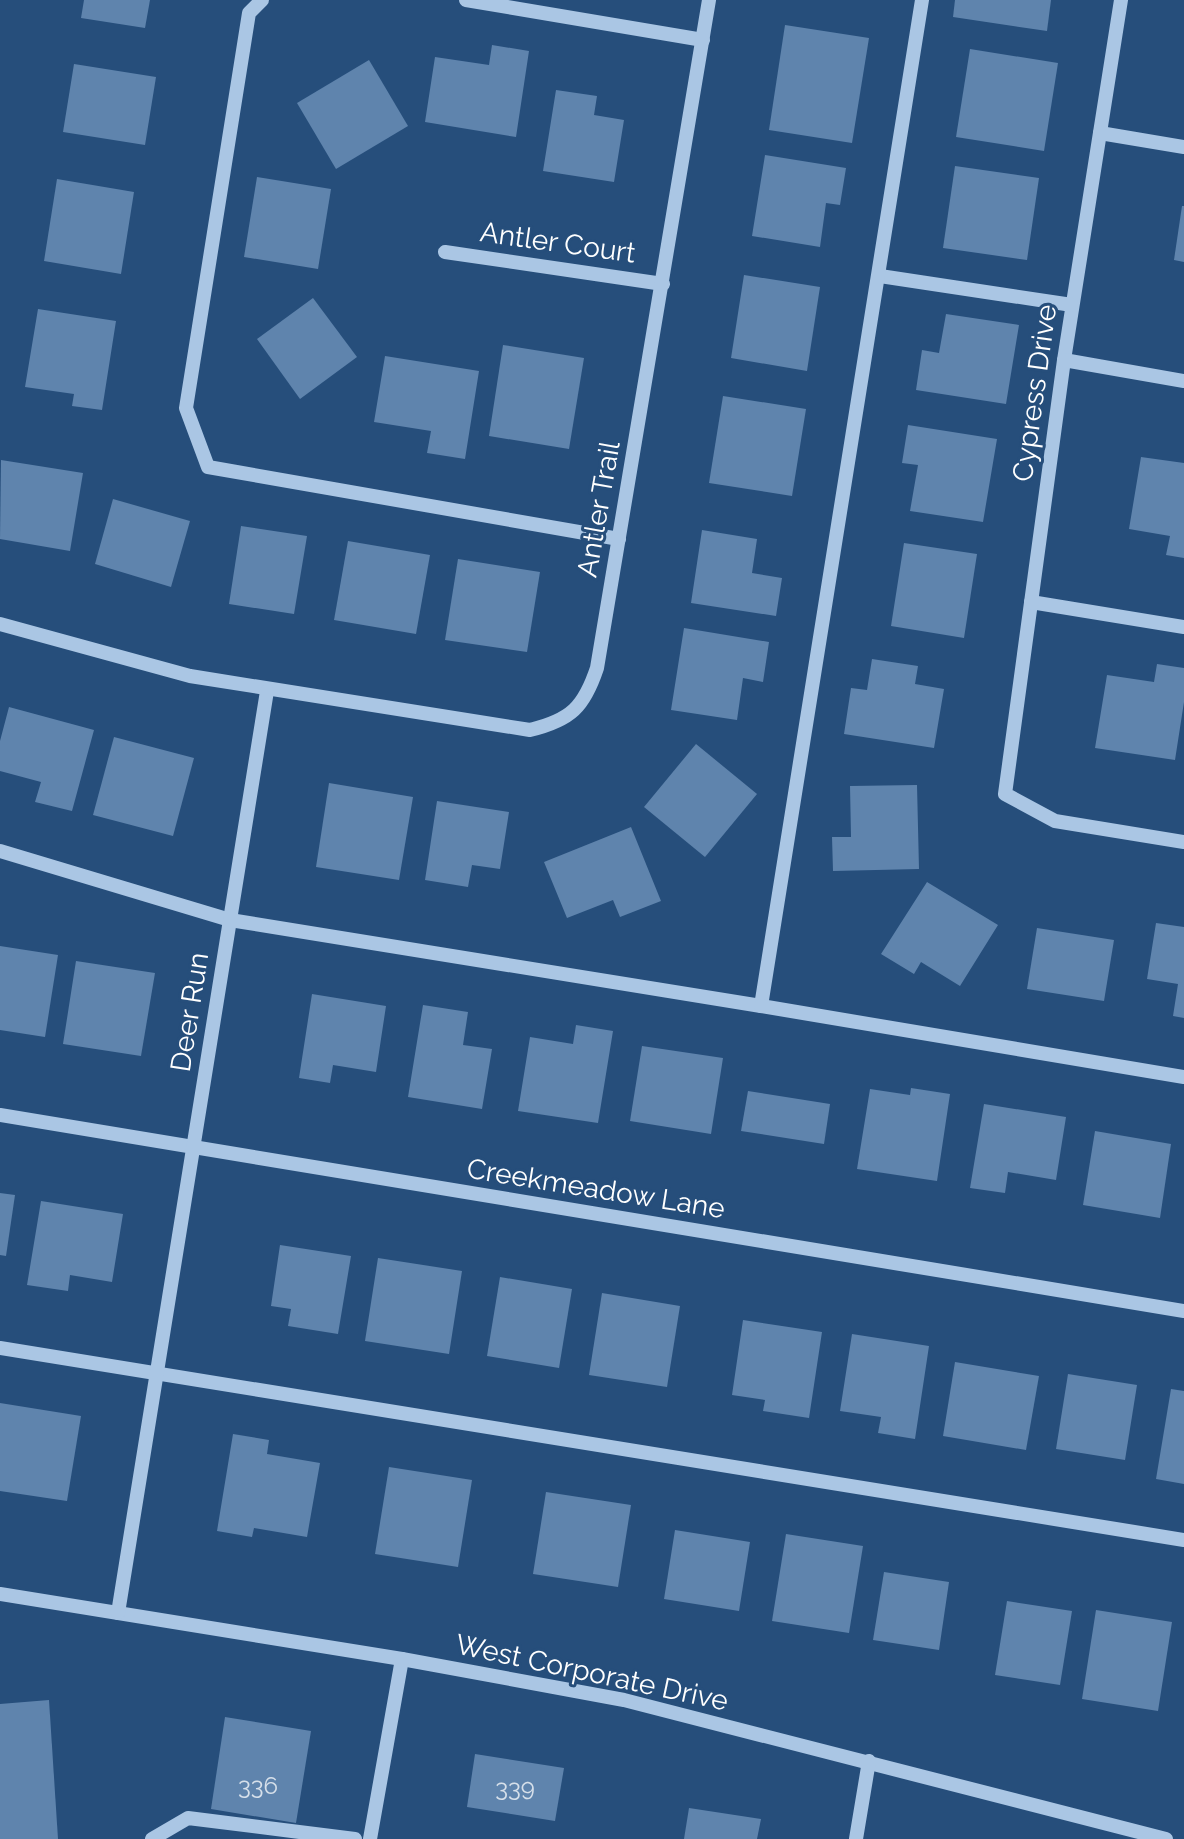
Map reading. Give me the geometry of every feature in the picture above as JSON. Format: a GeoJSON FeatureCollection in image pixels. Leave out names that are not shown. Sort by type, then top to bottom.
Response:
{"type":"FeatureCollection","features":[{"type":"Feature","properties":{"kind":"street"},"geometry":{"type":"LineString","coordinates":[[262,0],[249,13],[186,408],[208,467],[619,539]]}},
{"type":"Feature","properties":{"kind":"street"},"geometry":{"type":"LineString","coordinates":[[466,0],[703,40]]}},
{"type":"Feature","properties":{"kind":"street","name":"Antler Trail"},"geometry":{"type":"LineString","coordinates":[[267,691],[530,730],[556,723],[573,713],[589,692],[597,668],[709,0]]}},
{"type":"Feature","properties":{"kind":"street"},"geometry":{"type":"LineString","coordinates":[[761,1006],[922,0]]}},
{"type":"Feature","properties":{"kind":"street","name":"Cypress Drive"},"geometry":{"type":"LineString","coordinates":[[1121,0],[1072,305],[1005,794],[1055,821],[1184,842]]}},
{"type":"Feature","properties":{"kind":"street"},"geometry":{"type":"LineString","coordinates":[[1100,133],[1184,147]]}},
{"type":"Feature","properties":{"kind":"street","name":"Antler Court"},"geometry":{"type":"LineString","coordinates":[[445,252],[663,284]]}},
{"type":"Feature","properties":{"kind":"street"},"geometry":{"type":"LineString","coordinates":[[880,276],[1072,305]]}},
{"type":"Feature","properties":{"kind":"street"},"geometry":{"type":"LineString","coordinates":[[1064,360],[1184,381]]}},
{"type":"Feature","properties":{"kind":"street"},"geometry":{"type":"LineString","coordinates":[[1031,602],[1184,627]]}},
{"type":"Feature","properties":{"kind":"street"},"geometry":{"type":"LineString","coordinates":[[0,624],[190,676],[267,691]]}},
{"type":"Feature","properties":{"kind":"street","name":"Deer Run"},"geometry":{"type":"LineString","coordinates":[[118,1613],[267,691]]}},
{"type":"Feature","properties":{"kind":"street"},"geometry":{"type":"LineString","coordinates":[[0,851],[230,920],[1184,1077]]}},
{"type":"Feature","properties":{"kind":"street","name":"Creekmeadow Lane"},"geometry":{"type":"LineString","coordinates":[[0,1115],[1184,1311]]}},
{"type":"Feature","properties":{"kind":"street"},"geometry":{"type":"LineString","coordinates":[[0,1348],[1184,1540]]}},
{"type":"Feature","properties":{"kind":"street","name":"West Corporate Drive"},"geometry":{"type":"LineString","coordinates":[[0,1594],[402,1659],[624,1700],[1166,1839]]}},
{"type":"Feature","properties":{"kind":"street"},"geometry":{"type":"LineString","coordinates":[[370,1839],[402,1659]]}},
{"type":"Feature","properties":{"kind":"street"},"geometry":{"type":"LineString","coordinates":[[856,1839],[869,1761]]}},
{"type":"Feature","properties":{"kind":"street"},"geometry":{"type":"LineString","coordinates":[[152,1839],[188,1818],[355,1839]]}},
{"type":"Feature","properties":{"kind":"building"},"geometry":{"type":"Polygon","coordinates":[[[84,0],[150,0],[145,28],[81,18],[84,0]]]}},
{"type":"Feature","properties":{"kind":"building"},"geometry":{"type":"Polygon","coordinates":[[[955,0],[1051,0],[1047,31],[953,17],[955,0]]]}},
{"type":"Feature","properties":{"kind":"building"},"geometry":{"type":"Polygon","coordinates":[[[785,25],[869,38],[852,143],[769,130],[785,25]]]}},
{"type":"Feature","properties":{"kind":"building"},"geometry":{"type":"Polygon","coordinates":[[[492,45],[529,51],[516,137],[425,122],[435,57],[489,65],[492,45]]]}},
{"type":"Feature","properties":{"kind":"building"},"geometry":{"type":"Polygon","coordinates":[[[970,49],[1058,63],[1044,151],[956,137],[970,49]]]}},
{"type":"Feature","properties":{"kind":"building"},"geometry":{"type":"Polygon","coordinates":[[[369,60],[408,126],[336,169],[297,103],[369,60]]]}},
{"type":"Feature","properties":{"kind":"building"},"geometry":{"type":"Polygon","coordinates":[[[74,64],[156,77],[145,145],[63,132],[74,64]]]}},
{"type":"Feature","properties":{"kind":"building"},"geometry":{"type":"Polygon","coordinates":[[[556,90],[597,96],[594,115],[624,120],[614,182],[543,171],[556,90]]]}},
{"type":"Feature","properties":{"kind":"building"},"geometry":{"type":"Polygon","coordinates":[[[765,155],[846,168],[840,205],[826,203],[820,247],[752,236],[765,155]]]}},
{"type":"Feature","properties":{"kind":"building"},"geometry":{"type":"Polygon","coordinates":[[[955,166],[1039,178],[1027,260],[943,248],[955,166]]]}},
{"type":"Feature","properties":{"kind":"building"},"geometry":{"type":"Polygon","coordinates":[[[257,177],[331,189],[318,269],[244,257],[257,177]]]}},
{"type":"Feature","properties":{"kind":"building"},"geometry":{"type":"Polygon","coordinates":[[[57,179],[134,192],[121,274],[44,261],[57,179]]]}},
{"type":"Feature","properties":{"kind":"building"},"geometry":{"type":"Polygon","coordinates":[[[1184,206],[1184,262],[1174,260],[1184,206]]]}},
{"type":"Feature","properties":{"kind":"building"},"geometry":{"type":"Polygon","coordinates":[[[744,275],[820,287],[807,371],[731,358],[744,275]]]}},
{"type":"Feature","properties":{"kind":"building"},"geometry":{"type":"Polygon","coordinates":[[[313,298],[357,357],[300,399],[257,339],[313,298]]]}},
{"type":"Feature","properties":{"kind":"building"},"geometry":{"type":"Polygon","coordinates":[[[38,309],[116,321],[102,410],[72,406],[74,394],[25,387],[38,309]]]}},
{"type":"Feature","properties":{"kind":"building"},"geometry":{"type":"Polygon","coordinates":[[[946,314],[1019,325],[1006,404],[916,390],[922,350],[939,353],[946,314]]]}},
{"type":"Feature","properties":{"kind":"building"},"geometry":{"type":"Polygon","coordinates":[[[503,345],[584,358],[569,449],[489,436],[503,345]]]}},
{"type":"Feature","properties":{"kind":"building"},"geometry":{"type":"Polygon","coordinates":[[[385,356],[479,371],[465,459],[427,453],[431,431],[374,422],[385,356]]]}},
{"type":"Feature","properties":{"kind":"building"},"geometry":{"type":"Polygon","coordinates":[[[723,396],[806,409],[792,496],[709,483],[723,396]]]}},
{"type":"Feature","properties":{"kind":"building"},"geometry":{"type":"Polygon","coordinates":[[[908,425],[997,439],[983,522],[910,511],[918,465],[902,463],[908,425]]]}},
{"type":"Feature","properties":{"kind":"building"},"geometry":{"type":"Polygon","coordinates":[[[1141,457],[1184,463],[1184,558],[1166,555],[1170,536],[1129,529],[1141,457]]]}},
{"type":"Feature","properties":{"kind":"building"},"geometry":{"type":"Polygon","coordinates":[[[1,460],[83,473],[70,551],[0,539],[1,460]]]}},
{"type":"Feature","properties":{"kind":"building"},"geometry":{"type":"Polygon","coordinates":[[[113,499],[190,521],[171,587],[95,564],[113,499]]]}},
{"type":"Feature","properties":{"kind":"building"},"geometry":{"type":"Polygon","coordinates":[[[241,526],[307,536],[294,614],[229,604],[241,526]]]}},
{"type":"Feature","properties":{"kind":"building"},"geometry":{"type":"Polygon","coordinates":[[[702,530],[757,539],[752,573],[782,578],[776,616],[691,603],[702,530]]]}},
{"type":"Feature","properties":{"kind":"building"},"geometry":{"type":"Polygon","coordinates":[[[348,541],[430,555],[416,634],[334,620],[348,541]]]}},
{"type":"Feature","properties":{"kind":"building"},"geometry":{"type":"Polygon","coordinates":[[[904,543],[977,554],[964,638],[891,626],[904,543]]]}},
{"type":"Feature","properties":{"kind":"building"},"geometry":{"type":"Polygon","coordinates":[[[458,559],[540,572],[527,652],[445,640],[458,559]]]}},
{"type":"Feature","properties":{"kind":"building"},"geometry":{"type":"Polygon","coordinates":[[[684,628],[769,642],[763,682],[743,678],[737,720],[671,710],[684,628]]]}},
{"type":"Feature","properties":{"kind":"building"},"geometry":{"type":"Polygon","coordinates":[[[872,659],[918,666],[915,684],[944,689],[934,748],[844,734],[851,688],[867,690],[872,659]]]}},
{"type":"Feature","properties":{"kind":"building"},"geometry":{"type":"Polygon","coordinates":[[[1157,664],[1184,668],[1184,702],[1175,760],[1095,748],[1107,675],[1154,682],[1157,664]]]}},
{"type":"Feature","properties":{"kind":"building"},"geometry":{"type":"Polygon","coordinates":[[[9,707],[94,730],[72,811],[35,802],[41,782],[0,771],[0,741],[9,707]]]}},
{"type":"Feature","properties":{"kind":"building"},"geometry":{"type":"Polygon","coordinates":[[[114,737],[194,758],[173,836],[93,815],[114,737]]]}},
{"type":"Feature","properties":{"kind":"building"},"geometry":{"type":"Polygon","coordinates":[[[696,744],[757,794],[705,857],[644,807],[696,744]]]}},
{"type":"Feature","properties":{"kind":"building"},"geometry":{"type":"Polygon","coordinates":[[[329,783],[413,797],[399,880],[316,867],[329,783]]]}},
{"type":"Feature","properties":{"kind":"building"},"geometry":{"type":"Polygon","coordinates":[[[917,785],[919,869],[833,871],[832,837],[851,837],[850,786],[917,785]]]}},
{"type":"Feature","properties":{"kind":"building"},"geometry":{"type":"Polygon","coordinates":[[[437,801],[509,812],[500,869],[472,865],[468,887],[425,880],[437,801]]]}},
{"type":"Feature","properties":{"kind":"building"},"geometry":{"type":"Polygon","coordinates":[[[631,827],[661,901],[620,917],[613,900],[567,918],[544,862],[631,827]]]}},
{"type":"Feature","properties":{"kind":"building"},"geometry":{"type":"Polygon","coordinates":[[[927,882],[998,925],[960,986],[921,962],[914,974],[881,954],[927,882]]]}},
{"type":"Feature","properties":{"kind":"building"},"geometry":{"type":"Polygon","coordinates":[[[1156,923],[1184,927],[1184,1018],[1173,1016],[1178,984],[1147,979],[1156,923]]]}},
{"type":"Feature","properties":{"kind":"building"},"geometry":{"type":"Polygon","coordinates":[[[1037,928],[1114,940],[1104,1001],[1027,989],[1037,928]]]}},
{"type":"Feature","properties":{"kind":"building"},"geometry":{"type":"Polygon","coordinates":[[[0,946],[58,955],[45,1037],[0,1030],[0,946]]]}},
{"type":"Feature","properties":{"kind":"building"},"geometry":{"type":"Polygon","coordinates":[[[76,961],[155,973],[141,1056],[63,1044],[76,961]]]}},
{"type":"Feature","properties":{"kind":"building"},"geometry":{"type":"Polygon","coordinates":[[[312,994],[386,1006],[376,1072],[333,1065],[330,1083],[299,1078],[312,994]]]}},
{"type":"Feature","properties":{"kind":"building"},"geometry":{"type":"Polygon","coordinates":[[[423,1005],[468,1012],[463,1045],[492,1049],[482,1109],[408,1097],[423,1005]]]}},
{"type":"Feature","properties":{"kind":"building"},"geometry":{"type":"Polygon","coordinates":[[[576,1025],[613,1031],[598,1123],[518,1111],[530,1037],[573,1044],[576,1025]]]}},
{"type":"Feature","properties":{"kind":"building"},"geometry":{"type":"Polygon","coordinates":[[[642,1046],[723,1058],[711,1134],[630,1121],[642,1046]]]}},
{"type":"Feature","properties":{"kind":"building"},"geometry":{"type":"Polygon","coordinates":[[[911,1088],[950,1094],[937,1181],[857,1169],[870,1089],[910,1095],[911,1088]]]}},
{"type":"Feature","properties":{"kind":"building"},"geometry":{"type":"Polygon","coordinates":[[[748,1091],[830,1104],[824,1144],[741,1131],[748,1091]]]}},
{"type":"Feature","properties":{"kind":"building"},"geometry":{"type":"Polygon","coordinates":[[[984,1104],[1066,1117],[1056,1180],[1008,1172],[1005,1193],[970,1188],[984,1104]]]}},
{"type":"Feature","properties":{"kind":"building"},"geometry":{"type":"Polygon","coordinates":[[[1095,1131],[1171,1144],[1160,1218],[1083,1205],[1095,1131]]]}},
{"type":"Feature","properties":{"kind":"building"},"geometry":{"type":"Polygon","coordinates":[[[0,1193],[15,1195],[6,1256],[0,1255],[0,1193]]]}},
{"type":"Feature","properties":{"kind":"building"},"geometry":{"type":"Polygon","coordinates":[[[41,1201],[123,1214],[112,1282],[70,1275],[68,1291],[27,1285],[41,1201]]]}},
{"type":"Feature","properties":{"kind":"building"},"geometry":{"type":"Polygon","coordinates":[[[280,1245],[351,1256],[338,1334],[288,1326],[291,1309],[271,1306],[280,1245]]]}},
{"type":"Feature","properties":{"kind":"building"},"geometry":{"type":"Polygon","coordinates":[[[378,1258],[462,1271],[449,1354],[365,1341],[378,1258]]]}},
{"type":"Feature","properties":{"kind":"building"},"geometry":{"type":"Polygon","coordinates":[[[500,1277],[572,1289],[559,1368],[487,1356],[500,1277]]]}},
{"type":"Feature","properties":{"kind":"building"},"geometry":{"type":"Polygon","coordinates":[[[602,1293],[680,1306],[667,1387],[589,1375],[602,1293]]]}},
{"type":"Feature","properties":{"kind":"building"},"geometry":{"type":"Polygon","coordinates":[[[743,1320],[822,1332],[809,1418],[763,1411],[765,1400],[732,1395],[743,1320]]]}},
{"type":"Feature","properties":{"kind":"building"},"geometry":{"type":"Polygon","coordinates":[[[852,1334],[929,1346],[915,1439],[878,1433],[881,1417],[840,1411],[852,1334]]]}},
{"type":"Feature","properties":{"kind":"building"},"geometry":{"type":"Polygon","coordinates":[[[955,1362],[1039,1376],[1026,1450],[943,1436],[955,1362]]]}},
{"type":"Feature","properties":{"kind":"building"},"geometry":{"type":"Polygon","coordinates":[[[1068,1374],[1137,1385],[1125,1460],[1056,1449],[1068,1374]]]}},
{"type":"Feature","properties":{"kind":"building"},"geometry":{"type":"Polygon","coordinates":[[[1171,1389],[1184,1391],[1184,1484],[1156,1479],[1171,1389]]]}},
{"type":"Feature","properties":{"kind":"building"},"geometry":{"type":"Polygon","coordinates":[[[0,1403],[81,1416],[67,1501],[0,1491],[0,1403]]]}},
{"type":"Feature","properties":{"kind":"building"},"geometry":{"type":"Polygon","coordinates":[[[233,1434],[269,1440],[267,1454],[320,1463],[307,1537],[254,1528],[252,1537],[217,1531],[233,1434]]]}},
{"type":"Feature","properties":{"kind":"building"},"geometry":{"type":"Polygon","coordinates":[[[389,1467],[472,1480],[458,1567],[375,1554],[389,1467]]]}},
{"type":"Feature","properties":{"kind":"building"},"geometry":{"type":"Polygon","coordinates":[[[546,1492],[631,1505],[618,1587],[533,1574],[546,1492]]]}},
{"type":"Feature","properties":{"kind":"building"},"geometry":{"type":"Polygon","coordinates":[[[675,1530],[750,1542],[739,1611],[664,1599],[675,1530]]]}},
{"type":"Feature","properties":{"kind":"building"},"geometry":{"type":"Polygon","coordinates":[[[786,1534],[863,1546],[849,1633],[772,1621],[786,1534]]]}},
{"type":"Feature","properties":{"kind":"building"},"geometry":{"type":"Polygon","coordinates":[[[884,1572],[949,1582],[939,1650],[873,1640],[884,1572]]]}},
{"type":"Feature","properties":{"kind":"building"},"geometry":{"type":"Polygon","coordinates":[[[1007,1601],[1072,1611],[1060,1685],[995,1675],[1007,1601]]]}},
{"type":"Feature","properties":{"kind":"building"},"geometry":{"type":"Polygon","coordinates":[[[1096,1610],[1172,1622],[1158,1711],[1082,1699],[1096,1610]]]}},
{"type":"Feature","properties":{"kind":"building"},"geometry":{"type":"Polygon","coordinates":[[[49,1700],[58,1839],[0,1839],[0,1704],[49,1700]]]}},
{"type":"Feature","properties":{"kind":"building"},"geometry":{"type":"Polygon","coordinates":[[[225,1717],[311,1731],[296,1823],[211,1809],[225,1717]]]}},
{"type":"Feature","properties":{"kind":"building"},"geometry":{"type":"Polygon","coordinates":[[[475,1754],[564,1768],[555,1821],[467,1807],[475,1754]]]}},
{"type":"Feature","properties":{"kind":"building"},"geometry":{"type":"Polygon","coordinates":[[[689,1808],[761,1819],[757,1839],[684,1839],[689,1808]]]}}]}
